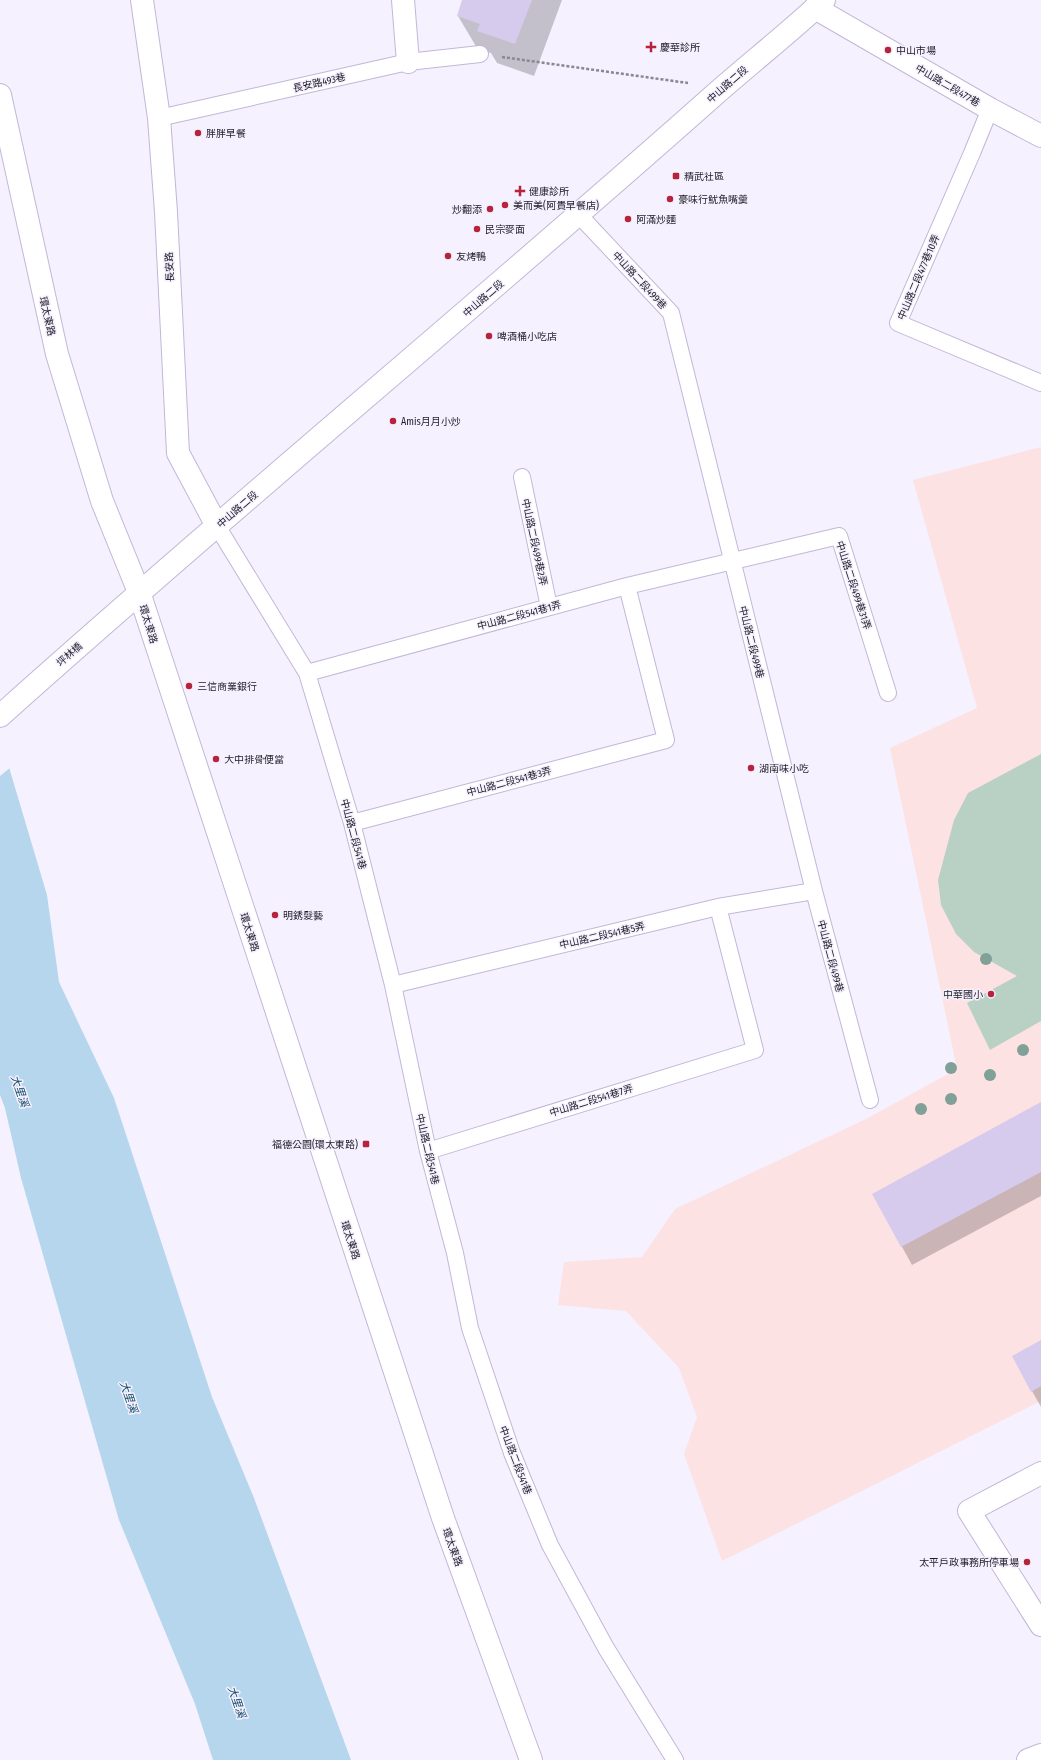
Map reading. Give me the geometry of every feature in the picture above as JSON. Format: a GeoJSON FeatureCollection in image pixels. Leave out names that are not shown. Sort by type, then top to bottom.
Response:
{"type":"FeatureCollection","features":[{"type":"Feature","properties":{"kind":"street","name":"長安路"},"geometry":{"type":"LineString","coordinates":[[142,0],[159,118],[166,212],[178,453],[217,526]]}},
{"type":"Feature","properties":{"kind":"street"},"geometry":{"type":"LineString","coordinates":[[403,0],[408,62]]}},
{"type":"Feature","properties":{"kind":"street","name":"中山路二段"},"geometry":{"type":"LineString","coordinates":[[139,592],[579,215],[722,88],[820,4]]}},
{"type":"Feature","properties":{"kind":"street","name":"中山路二段477巷"},"geometry":{"type":"LineString","coordinates":[[820,4],[990,109],[1041,136]]}},
{"type":"Feature","properties":{"kind":"street","name":"環太東路"},"geometry":{"type":"LineString","coordinates":[[0,95],[57,354],[102,501],[139,592],[443,1518],[531,1760]]}},
{"type":"Feature","properties":{"kind":"street","name":"坪林橋"},"geometry":{"type":"LineString","coordinates":[[0,716],[139,592]]}},
{"type":"Feature","properties":{"kind":"street"},"geometry":{"type":"LineString","coordinates":[[1041,1473],[969,1511],[1041,1625]]}},
{"type":"Feature","properties":{"kind":"street"},"geometry":{"type":"LineString","coordinates":[[1028,1760],[1041,1755]]}},
{"type":"Feature","properties":{"kind":"lane","name":"長安路493巷"},"geometry":{"type":"LineString","coordinates":[[159,118],[408,62],[480,54]]}},
{"type":"Feature","properties":{"kind":"lane","name":"中山路二段477巷10弄"},"geometry":{"type":"LineString","coordinates":[[990,109],[898,323],[1041,383]]}},
{"type":"Feature","properties":{"kind":"lane","name":"中山路二段499巷"},"geometry":{"type":"LineString","coordinates":[[579,215],[671,313],[814,891],[870,1100]]}},
{"type":"Feature","properties":{"kind":"lane","name":"中山路二段499巷2弄"},"geometry":{"type":"LineString","coordinates":[[522,477],[549,607]]}},
{"type":"Feature","properties":{"kind":"lane","name":"中山路二段541巷"},"geometry":{"type":"LineString","coordinates":[[217,526],[307,672],[352,823],[393,985],[428,1151],[455,1253],[470,1328],[512,1453],[550,1545],[606,1648],[675,1760]]}},
{"type":"Feature","properties":{"kind":"lane","name":"中山路二段499巷31弄"},"geometry":{"type":"LineString","coordinates":[[732,562],[839,536],[888,693]]}},
{"type":"Feature","properties":{"kind":"lane","name":"中山路二段541巷1弄"},"geometry":{"type":"LineString","coordinates":[[307,672],[627,586],[732,562]]}},
{"type":"Feature","properties":{"kind":"lane","name":"中山路二段541巷3弄"},"geometry":{"type":"LineString","coordinates":[[352,823],[666,740],[627,586]]}},
{"type":"Feature","properties":{"kind":"lane","name":"中山路二段541巷5弄"},"geometry":{"type":"LineString","coordinates":[[393,985],[718,907],[814,891]]}},
{"type":"Feature","properties":{"kind":"lane","name":"中山路二段541巷7弄"},"geometry":{"type":"LineString","coordinates":[[428,1151],[755,1050],[718,907]]}},
{"type":"Feature","properties":{"kind":"path"},"geometry":{"type":"LineString","coordinates":[[480,54],[722,88]]}},
{"type":"Feature","properties":{"kind":"shaded area","name":"中華國小"},"geometry":{"type":"Polygon","coordinates":[[[1041,447],[1041,1401],[722,1561],[684,1454],[697,1417],[679,1368],[626,1311],[558,1305],[564,1262],[642,1257],[675,1209],[866,1119],[957,1069],[890,748],[977,708],[913,480],[1041,447]]]}},
{"type":"Feature","properties":{"kind":"green space"},"geometry":{"type":"Polygon","coordinates":[[[1041,754],[1041,1021],[990,1050],[967,1003],[1017,976],[974,952],[956,934],[941,905],[938,880],[954,820],[968,793],[1041,754]]]}},
{"type":"Feature","properties":{"kind":"water","name":"大里溪"},"geometry":{"type":"Polygon","coordinates":[[[0,737],[47,895],[59,982],[114,1098],[212,1397],[254,1498],[351,1760],[213,1760],[195,1704],[119,1520],[21,1178],[5,1108],[0,1095],[0,737]]]}},
{"type":"Feature","properties":{"kind":"pier"},"geometry":{"type":"Polygon","coordinates":[[[0,735],[11,767],[0,776],[0,735]]]}},
{"type":"Feature","properties":{"kind":"building"},"geometry":{"type":"Polygon","coordinates":[[[462,0],[532,0],[515,44],[477,31],[480,24],[457,16],[462,0]]]}},
{"type":"Feature","properties":{"kind":"building"},"geometry":{"type":"Polygon","coordinates":[[[1041,1102],[1041,1172],[901,1247],[872,1194],[1041,1102]]]}},
{"type":"Feature","properties":{"kind":"building"},"geometry":{"type":"Polygon","coordinates":[[[1041,1340],[1041,1386],[1031,1392],[1012,1356],[1041,1340]]]}},
{"type":"Feature","properties":{"kind":"place","name":"慶華診所"},"geometry":{"type":"Point","coordinates":[651,47]}},
{"type":"Feature","properties":{"kind":"place","name":"中山市場"},"geometry":{"type":"Point","coordinates":[888,50]}},
{"type":"Feature","properties":{"kind":"place","name":"胖胖早餐"},"geometry":{"type":"Point","coordinates":[198,133]}},
{"type":"Feature","properties":{"kind":"place","name":"精武社區"},"geometry":{"type":"Point","coordinates":[676,176]}},
{"type":"Feature","properties":{"kind":"place","name":"健康診所"},"geometry":{"type":"Point","coordinates":[520,191]}},
{"type":"Feature","properties":{"kind":"place","name":"豪味行魷魚嘴羹"},"geometry":{"type":"Point","coordinates":[670,199]}},
{"type":"Feature","properties":{"kind":"place","name":"美而美(阿貴早餐店)"},"geometry":{"type":"Point","coordinates":[505,205]}},
{"type":"Feature","properties":{"kind":"place","name":"炒翻添"},"geometry":{"type":"Point","coordinates":[490,209]}},
{"type":"Feature","properties":{"kind":"place","name":"阿滿炒麵"},"geometry":{"type":"Point","coordinates":[628,219]}},
{"type":"Feature","properties":{"kind":"place","name":"民宗麥面"},"geometry":{"type":"Point","coordinates":[477,229]}},
{"type":"Feature","properties":{"kind":"place","name":"友烤鴨"},"geometry":{"type":"Point","coordinates":[448,256]}},
{"type":"Feature","properties":{"kind":"place","name":"啤酒桶小吃店"},"geometry":{"type":"Point","coordinates":[489,336]}},
{"type":"Feature","properties":{"kind":"place","name":"Amis月月小炒"},"geometry":{"type":"Point","coordinates":[393,421]}},
{"type":"Feature","properties":{"kind":"place","name":"三信商業銀行"},"geometry":{"type":"Point","coordinates":[189,686]}},
{"type":"Feature","properties":{"kind":"place","name":"大中排骨便當"},"geometry":{"type":"Point","coordinates":[216,759]}},
{"type":"Feature","properties":{"kind":"place","name":"湖南味小吃"},"geometry":{"type":"Point","coordinates":[751,768]}},
{"type":"Feature","properties":{"kind":"place","name":"明銹髮藝"},"geometry":{"type":"Point","coordinates":[275,915]}},
{"type":"Feature","properties":{"kind":"place","name":"中華國小"},"geometry":{"type":"Point","coordinates":[991,994]}},
{"type":"Feature","properties":{"kind":"place","name":"福德公園(環太東路)"},"geometry":{"type":"Point","coordinates":[366,1144]}},
{"type":"Feature","properties":{"kind":"place","name":"太平戶政事務所停車場"},"geometry":{"type":"Point","coordinates":[1027,1562]}}]}
